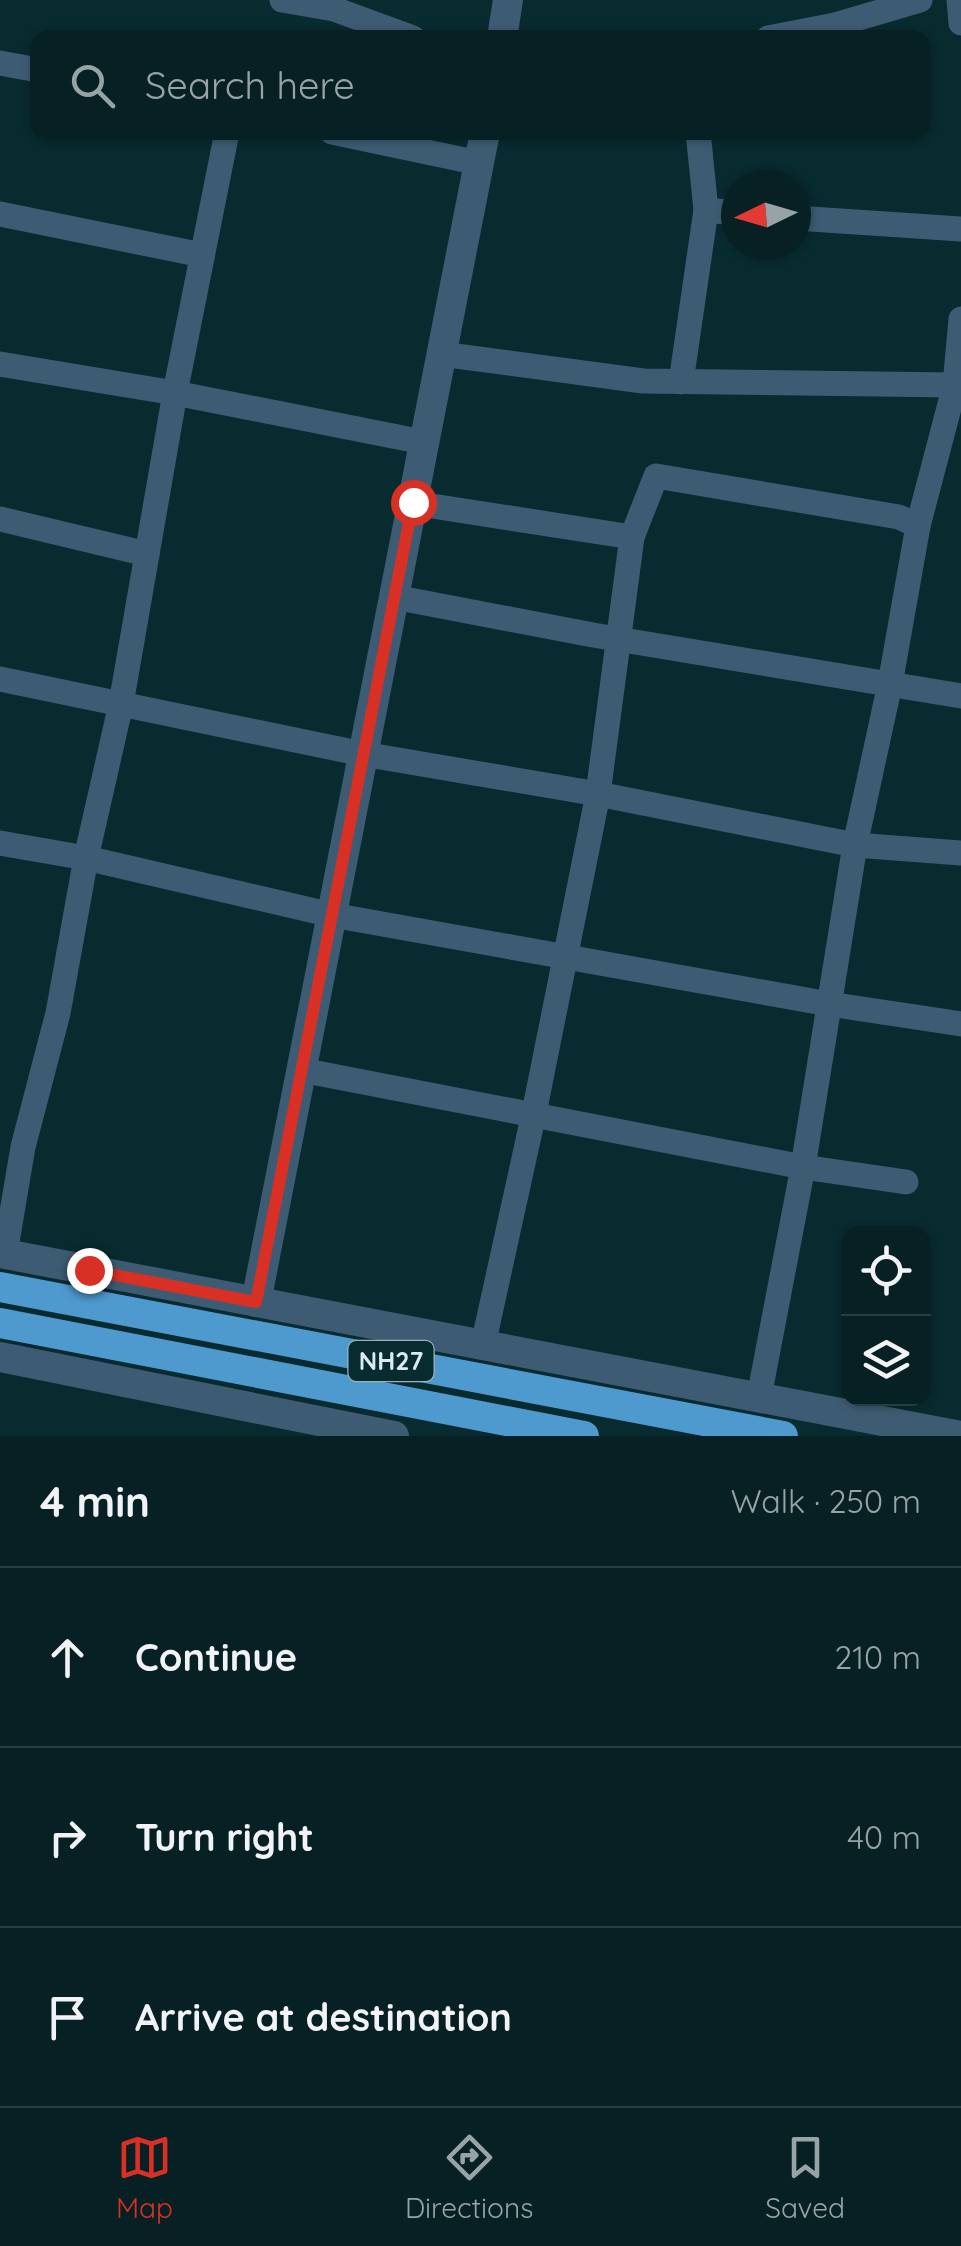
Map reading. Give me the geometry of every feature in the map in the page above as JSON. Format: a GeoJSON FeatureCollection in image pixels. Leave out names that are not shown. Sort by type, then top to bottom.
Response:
{"type":"FeatureCollection","features":[{"type":"Feature","properties":{"kind":"highway","name":"NH27"},"geometry":{"type":"LineString","coordinates":[[0,1287],[783,1436]]}},
{"type":"Feature","properties":{"kind":"highway","name":"NH27"},"geometry":{"type":"LineString","coordinates":[[0,1323],[584,1436]]}},
{"type":"Feature","properties":{"kind":"street"},"geometry":{"type":"LineString","coordinates":[[282,0],[335,5],[394,30]]}},
{"type":"Feature","properties":{"kind":"street"},"geometry":{"type":"LineString","coordinates":[[503,30],[508,0]]}},
{"type":"Feature","properties":{"kind":"street"},"geometry":{"type":"LineString","coordinates":[[809,30],[920,0]]}},
{"type":"Feature","properties":{"kind":"street"},"geometry":{"type":"LineString","coordinates":[[959,0],[961,22]]}},
{"type":"Feature","properties":{"kind":"street"},"geometry":{"type":"LineString","coordinates":[[0,62],[30,68]]}},
{"type":"Feature","properties":{"kind":"street"},"geometry":{"type":"LineString","coordinates":[[225,140],[175,393],[121,704],[86,858],[58,1013],[23,1147],[2,1253],[961,1436]]}},
{"type":"Feature","properties":{"kind":"street"},"geometry":{"type":"LineString","coordinates":[[369,140],[479,164]]}},
{"type":"Feature","properties":{"kind":"street"},"geometry":{"type":"LineString","coordinates":[[256,1302],[484,140]]}},
{"type":"Feature","properties":{"kind":"street"},"geometry":{"type":"LineString","coordinates":[[681,382],[706,210],[699,140]]}},
{"type":"Feature","properties":{"kind":"street"},"geometry":{"type":"LineString","coordinates":[[706,210],[721,212]]}},
{"type":"Feature","properties":{"kind":"street"},"geometry":{"type":"LineString","coordinates":[[0,214],[202,255]]}},
{"type":"Feature","properties":{"kind":"street"},"geometry":{"type":"LineString","coordinates":[[811,219],[961,229]]}},
{"type":"Feature","properties":{"kind":"street"},"geometry":{"type":"LineString","coordinates":[[759,1397],[803,1168],[855,845],[890,684],[918,526],[958,386],[961,319]]}},
{"type":"Feature","properties":{"kind":"street"},"geometry":{"type":"LineString","coordinates":[[441,354],[642,381],[958,386]]}},
{"type":"Feature","properties":{"kind":"street"},"geometry":{"type":"LineString","coordinates":[[0,364],[175,393],[423,442]]}},
{"type":"Feature","properties":{"kind":"street"},"geometry":{"type":"LineString","coordinates":[[483,1345],[598,794],[632,537],[656,476],[899,517],[918,526]]}},
{"type":"Feature","properties":{"kind":"street"},"geometry":{"type":"LineString","coordinates":[[413,502],[632,537]]}},
{"type":"Feature","properties":{"kind":"street"},"geometry":{"type":"LineString","coordinates":[[0,519],[147,554]]}},
{"type":"Feature","properties":{"kind":"street"},"geometry":{"type":"LineString","coordinates":[[394,598],[961,696]]}},
{"type":"Feature","properties":{"kind":"street"},"geometry":{"type":"LineString","coordinates":[[0,679],[364,754],[598,794],[855,845],[961,853]]}},
{"type":"Feature","properties":{"kind":"street"},"geometry":{"type":"LineString","coordinates":[[0,843],[86,858],[332,914],[828,1004],[961,1024]]}},
{"type":"Feature","properties":{"kind":"street"},"geometry":{"type":"LineString","coordinates":[[301,1070],[803,1168],[906,1182]]}},
{"type":"Feature","properties":{"kind":"street"},"geometry":{"type":"LineString","coordinates":[[0,1357],[336,1430],[394,1436]]}},
{"type":"Feature","properties":{"kind":"route"},"geometry":{"type":"LineString","coordinates":[[89,1270],[256,1302],[413,502]]}}]}
